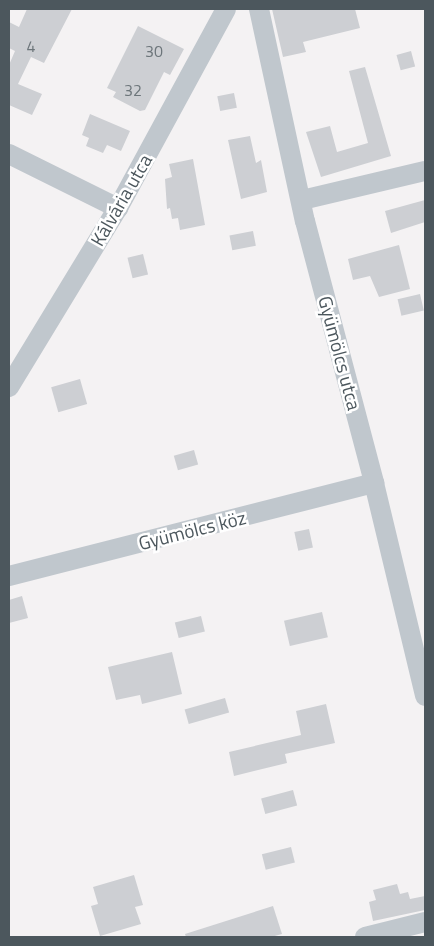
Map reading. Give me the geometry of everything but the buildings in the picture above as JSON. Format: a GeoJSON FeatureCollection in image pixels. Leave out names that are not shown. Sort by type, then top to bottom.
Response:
{"type":"FeatureCollection","features":[{"type":"Feature","properties":{"kind":"street","name":"Kálvária utca"},"geometry":{"type":"LineString","coordinates":[[9,387],[118,208],[226,9]]}},
{"type":"Feature","properties":{"kind":"street","name":"Gyümölcs utca"},"geometry":{"type":"LineString","coordinates":[[259,9],[302,200],[374,484],[425,696]]}},
{"type":"Feature","properties":{"kind":"street"},"geometry":{"type":"LineString","coordinates":[[9,154],[118,208]]}},
{"type":"Feature","properties":{"kind":"street"},"geometry":{"type":"LineString","coordinates":[[302,200],[425,171]]}},
{"type":"Feature","properties":{"kind":"street","name":"Gyümölcs köz"},"geometry":{"type":"LineString","coordinates":[[9,576],[374,484]]}},
{"type":"Feature","properties":{"kind":"street"},"geometry":{"type":"LineString","coordinates":[[365,937],[425,922]]}}]}
